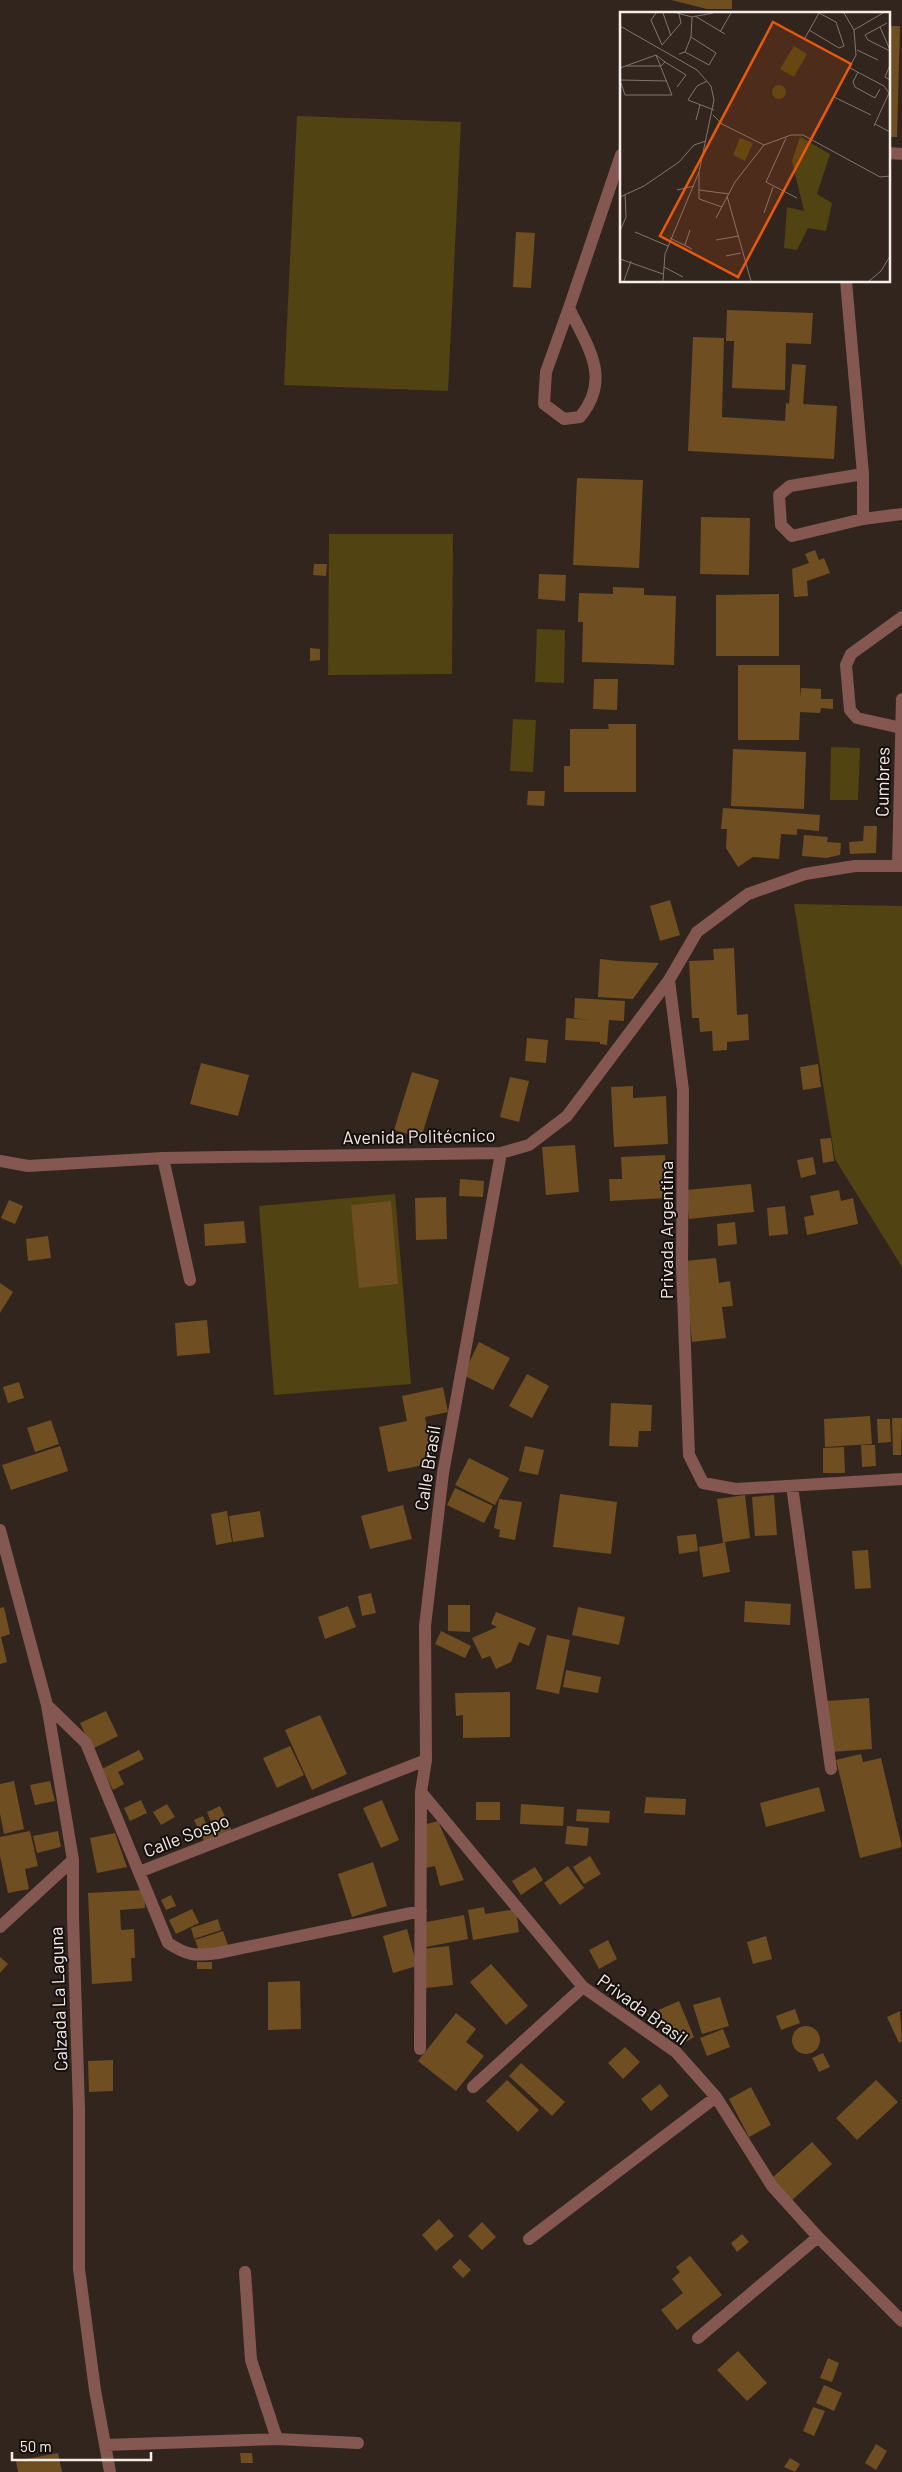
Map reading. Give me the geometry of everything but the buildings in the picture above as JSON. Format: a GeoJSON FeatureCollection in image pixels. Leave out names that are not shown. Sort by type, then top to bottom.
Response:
{"type":"FeatureCollection","features":[{"type":"Feature","properties":{"kind":"street"},"geometry":{"type":"LineString","coordinates":[[569,308],[596,365],[596,383],[588,407],[580,418],[564,419],[544,404],[546,372],[620,158]]}},
{"type":"Feature","properties":{"kind":"street"},"geometry":{"type":"LineString","coordinates":[[844,282],[863,474],[863,519]]}},
{"type":"Feature","properties":{"kind":"street"},"geometry":{"type":"LineString","coordinates":[[863,474],[790,486],[779,495],[781,525],[792,536],[863,519],[902,514]]}},
{"type":"Feature","properties":{"kind":"street"},"geometry":{"type":"LineString","coordinates":[[901,728],[857,718],[850,710],[846,665],[851,654],[902,618]]}},
{"type":"Feature","properties":{"kind":"street","name":"Cumbres"},"geometry":{"type":"LineString","coordinates":[[900,866],[902,699]]}},
{"type":"Feature","properties":{"kind":"street","name":"Avenida Politécnico"},"geometry":{"type":"LineString","coordinates":[[0,1161],[28,1166],[163,1158],[501,1153],[529,1145],[567,1116],[669,980],[697,932],[748,894],[806,874],[855,866],[900,866]]}},
{"type":"Feature","properties":{"kind":"street","name":"Privada Argentina"},"geometry":{"type":"LineString","coordinates":[[669,980],[683,1090],[682,1267],[687,1422],[690,1456],[703,1483],[736,1489],[792,1486]]}},
{"type":"Feature","properties":{"kind":"street","name":"Calle Brasil"},"geometry":{"type":"LineString","coordinates":[[420,2048],[421,1792],[426,1760],[425,1626],[443,1473],[501,1153]]}},
{"type":"Feature","properties":{"kind":"street"},"geometry":{"type":"LineString","coordinates":[[163,1158],[190,1280]]}},
{"type":"Feature","properties":{"kind":"street"},"geometry":{"type":"LineString","coordinates":[[831,1769],[792,1486],[902,1480]]}},
{"type":"Feature","properties":{"kind":"street","name":"Calzada La Laguna"},"geometry":{"type":"LineString","coordinates":[[0,1530],[47,1705],[73,1860],[79,2109],[79,2269],[110,2472]]}},
{"type":"Feature","properties":{"kind":"street","name":"Calle Sospo"},"geometry":{"type":"LineString","coordinates":[[47,1705],[86,1743],[139,1872],[426,1760]]}},
{"type":"Feature","properties":{"kind":"street","name":"Privada Brasil"},"geometry":{"type":"LineString","coordinates":[[421,1792],[582,1987],[676,2052],[716,2097],[772,2186],[818,2238],[902,2321]]}},
{"type":"Feature","properties":{"kind":"street"},"geometry":{"type":"LineString","coordinates":[[0,1927],[73,1860]]}},
{"type":"Feature","properties":{"kind":"street"},"geometry":{"type":"LineString","coordinates":[[139,1872],[168,1943],[192,1956],[218,1953],[421,1912]]}},
{"type":"Feature","properties":{"kind":"street"},"geometry":{"type":"LineString","coordinates":[[473,2087],[582,1987]]}},
{"type":"Feature","properties":{"kind":"street"},"geometry":{"type":"LineString","coordinates":[[529,2239],[716,2097]]}},
{"type":"Feature","properties":{"kind":"street"},"geometry":{"type":"LineString","coordinates":[[698,2338],[818,2238]]}},
{"type":"Feature","properties":{"kind":"street"},"geometry":{"type":"LineString","coordinates":[[245,2272],[251,2360],[277,2439]]}},
{"type":"Feature","properties":{"kind":"street"},"geometry":{"type":"LineString","coordinates":[[105,2445],[277,2439],[358,2443]]}},
{"type":"Feature","properties":{"kind":"shaded area"},"geometry":{"type":"Polygon","coordinates":[[[297,116],[461,122],[448,391],[284,385],[297,116]]]}},
{"type":"Feature","properties":{"kind":"shaded area"},"geometry":{"type":"Polygon","coordinates":[[[329,534],[453,534],[452,674],[328,675],[329,534]]]}},
{"type":"Feature","properties":{"kind":"shaded area"},"geometry":{"type":"Polygon","coordinates":[[[537,629],[565,630],[564,683],[535,682],[537,629]]]}},
{"type":"Feature","properties":{"kind":"shaded area"},"geometry":{"type":"Polygon","coordinates":[[[513,719],[536,720],[533,772],[510,771],[513,719]]]}},
{"type":"Feature","properties":{"kind":"shaded area"},"geometry":{"type":"Polygon","coordinates":[[[831,747],[860,748],[858,800],[830,800],[831,747]]]}},
{"type":"Feature","properties":{"kind":"shaded area"},"geometry":{"type":"Polygon","coordinates":[[[794,904],[902,906],[902,1267],[835,1159],[794,904]]]}},
{"type":"Feature","properties":{"kind":"shaded area"},"geometry":{"type":"Polygon","coordinates":[[[395,1194],[411,1384],[274,1395],[259,1206],[395,1194]]]}}]}
